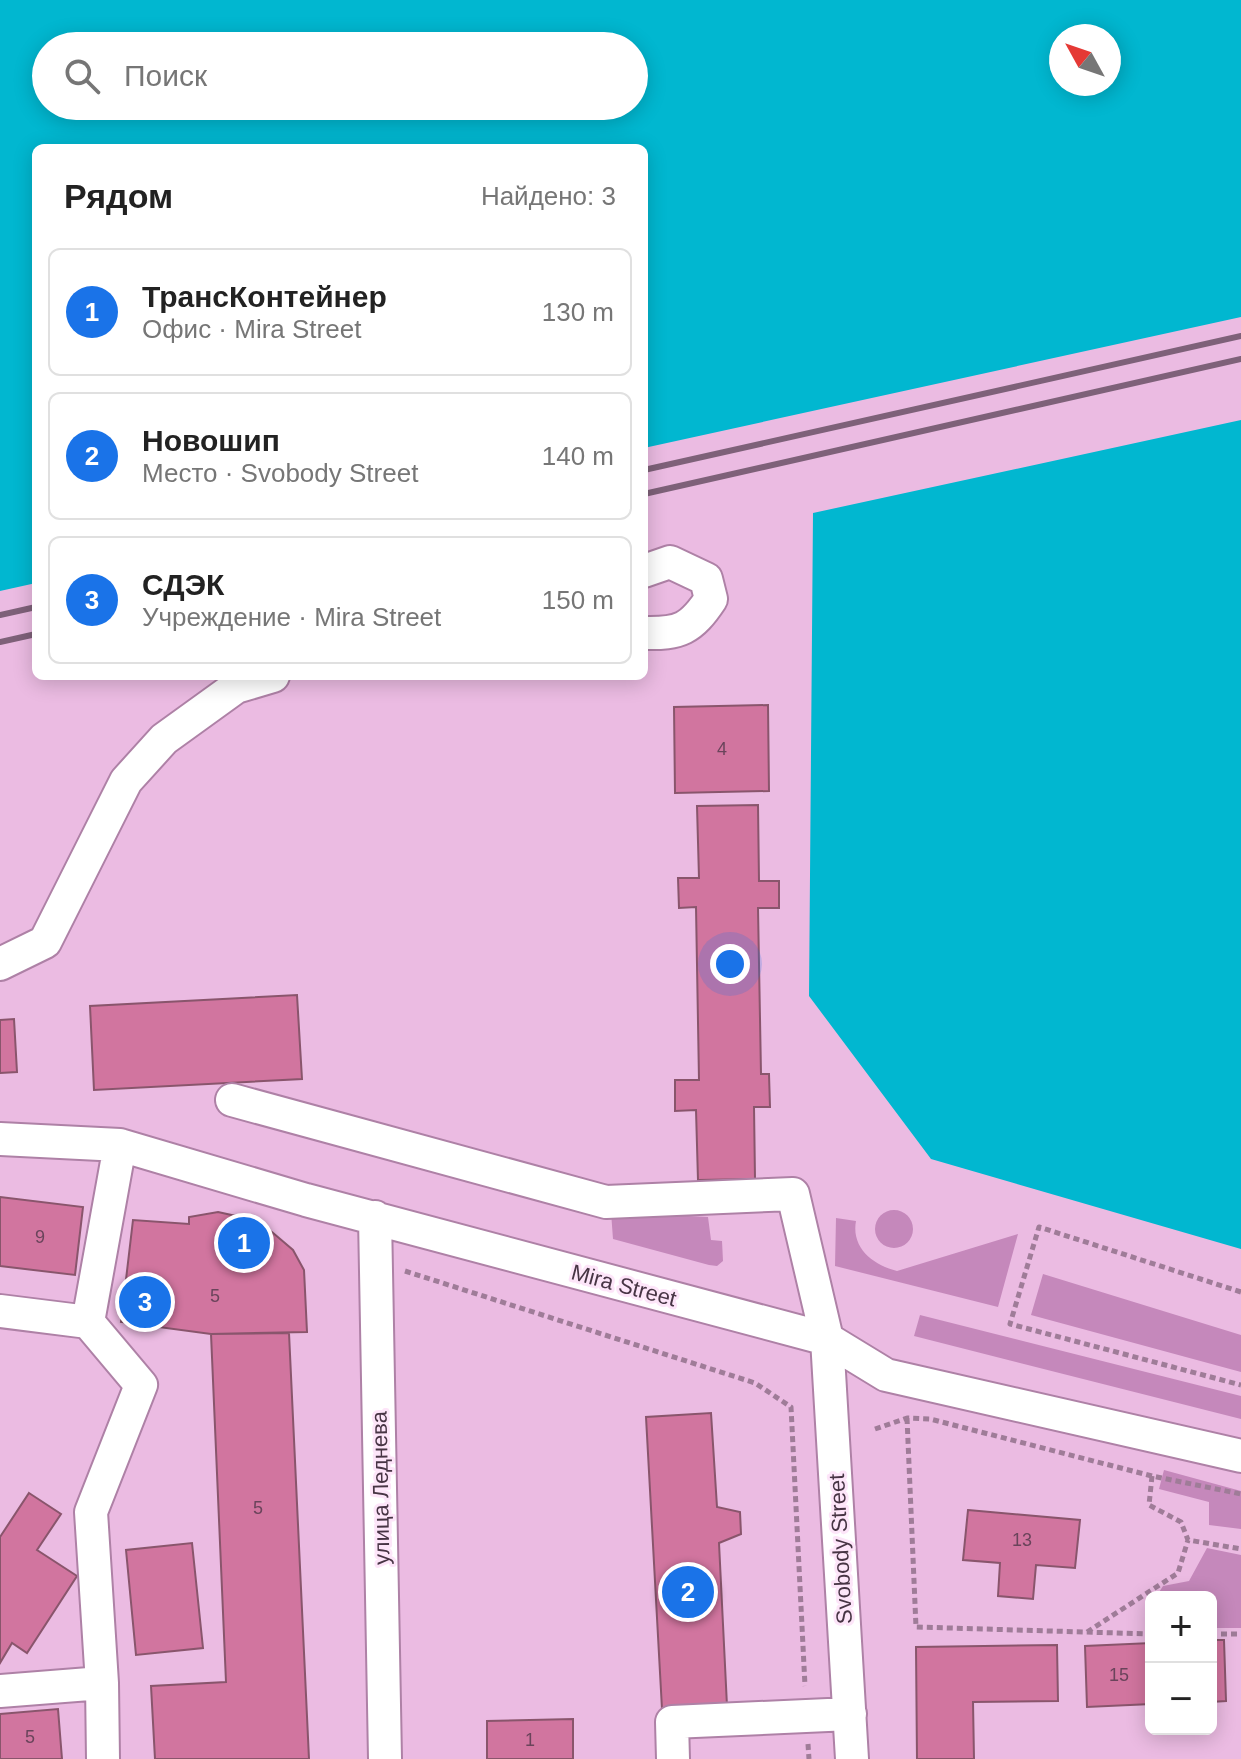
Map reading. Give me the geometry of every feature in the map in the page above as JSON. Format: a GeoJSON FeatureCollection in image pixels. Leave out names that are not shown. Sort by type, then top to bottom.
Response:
{"type":"FeatureCollection","features":[{"type":"Feature","properties":{"kind":"street"},"geometry":{"type":"LineString","coordinates":[[648,570],[670,562],[706,579],[711,599],[695,623],[664,633],[648,633]]}},
{"type":"Feature","properties":{"kind":"street"},"geometry":{"type":"LineString","coordinates":[[0,964],[45,942],[126,781],[164,739],[236,687],[260,680]]}},
{"type":"Feature","properties":{"kind":"street","name":"Svobody Street"},"geometry":{"type":"LineString","coordinates":[[232,1100],[606,1202],[793,1194],[827,1339],[852,1759]]}},
{"type":"Feature","properties":{"kind":"street","name":"Mira Street"},"geometry":{"type":"LineString","coordinates":[[0,1139],[120,1145],[827,1339],[886,1375],[1241,1456]]}},
{"type":"Feature","properties":{"kind":"street"},"geometry":{"type":"LineString","coordinates":[[88,1322],[120,1145]]}},
{"type":"Feature","properties":{"kind":"street","name":"улица Леднева"},"geometry":{"type":"LineString","coordinates":[[375,1217],[385,1759]]}},
{"type":"Feature","properties":{"kind":"street"},"geometry":{"type":"LineString","coordinates":[[0,1311],[88,1322],[141,1385],[91,1512],[102,1683],[103,1759]]}},
{"type":"Feature","properties":{"kind":"street"},"geometry":{"type":"LineString","coordinates":[[0,1691],[102,1683]]}},
{"type":"Feature","properties":{"kind":"street"},"geometry":{"type":"LineString","coordinates":[[673,1759],[672,1722],[850,1714]]}},
{"type":"Feature","properties":{"kind":"path"},"geometry":{"type":"LineString","coordinates":[[1241,1292],[1039,1227],[1010,1324],[1241,1385]]}},
{"type":"Feature","properties":{"kind":"path"},"geometry":{"type":"LineString","coordinates":[[376,1262],[755,1383],[791,1407],[809,1759]]}},
{"type":"Feature","properties":{"kind":"path"},"geometry":{"type":"LineString","coordinates":[[907,1418],[916,1627],[1145,1634]]}},
{"type":"Feature","properties":{"kind":"path"},"geometry":{"type":"LineString","coordinates":[[875,1429],[907,1418],[930,1419],[1152,1476],[1241,1494]]}},
{"type":"Feature","properties":{"kind":"path"},"geometry":{"type":"LineString","coordinates":[[1085,1633],[1178,1573],[1188,1540],[1181,1522],[1149,1505],[1152,1476]]}},
{"type":"Feature","properties":{"kind":"path"},"geometry":{"type":"LineString","coordinates":[[1188,1540],[1241,1549]]}},
{"type":"Feature","properties":{"kind":"path"},"geometry":{"type":"LineString","coordinates":[[1217,1634],[1241,1634]]}},
{"type":"Feature","properties":{"kind":"shaded area"},"geometry":{"type":"Polygon","coordinates":[[[894,1210],[907,1216],[913,1229],[907,1242],[894,1248],[881,1242],[875,1229],[881,1216],[894,1210]]]}},
{"type":"Feature","properties":{"kind":"shaded area"},"geometry":{"type":"Polygon","coordinates":[[[611,1212],[708,1217],[711,1240],[722,1241],[723,1261],[717,1266],[709,1265],[613,1239],[611,1212]]]}},
{"type":"Feature","properties":{"kind":"shaded area"},"geometry":{"type":"Polygon","coordinates":[[[836,1218],[856,1221],[855,1231],[860,1247],[872,1260],[897,1271],[1018,1234],[998,1307],[835,1266],[836,1218]]]}},
{"type":"Feature","properties":{"kind":"shaded area"},"geometry":{"type":"Polygon","coordinates":[[[1043,1274],[1241,1335],[1241,1372],[1031,1315],[1043,1274]]]}},
{"type":"Feature","properties":{"kind":"shaded area"},"geometry":{"type":"Polygon","coordinates":[[[920,1315],[1241,1396],[1241,1419],[914,1336],[920,1315]]]}},
{"type":"Feature","properties":{"kind":"shaded area"},"geometry":{"type":"Polygon","coordinates":[[[1164,1470],[1241,1491],[1241,1529],[1209,1525],[1209,1502],[1159,1489],[1164,1470]]]}},
{"type":"Feature","properties":{"kind":"shaded area"},"geometry":{"type":"Polygon","coordinates":[[[1207,1548],[1241,1555],[1241,1628],[1217,1628],[1217,1591],[1160,1591],[1163,1586],[1189,1581],[1207,1548]]]}},
{"type":"Feature","properties":{"kind":"water"},"geometry":{"type":"Polygon","coordinates":[[[0,0],[1241,0],[1241,317],[648,447],[648,144],[32,144],[32,584],[0,591],[0,0]]]}},
{"type":"Feature","properties":{"kind":"water"},"geometry":{"type":"Polygon","coordinates":[[[1241,420],[1241,1249],[931,1159],[809,996],[813,513],[1241,420]]]}},
{"type":"Feature","properties":{"kind":"building"},"geometry":{"type":"Polygon","coordinates":[[[768,705],[769,791],[675,793],[674,707],[768,705]]]}},
{"type":"Feature","properties":{"kind":"building"},"geometry":{"type":"Polygon","coordinates":[[[758,805],[759,881],[779,881],[779,908],[758,908],[761,1074],[769,1074],[770,1107],[754,1107],[755,1179],[698,1180],[696,1110],[675,1111],[675,1080],[699,1080],[696,907],[679,908],[678,878],[699,878],[697,806],[758,805]]]}},
{"type":"Feature","properties":{"kind":"building"},"geometry":{"type":"Polygon","coordinates":[[[297,995],[302,1079],[94,1090],[90,1006],[297,995]]]}},
{"type":"Feature","properties":{"kind":"building"},"geometry":{"type":"Polygon","coordinates":[[[14,1019],[17,1072],[0,1073],[0,1020],[14,1019]]]}},
{"type":"Feature","properties":{"kind":"building"},"geometry":{"type":"Polygon","coordinates":[[[0,1197],[83,1207],[75,1275],[0,1266],[0,1197]]]}},
{"type":"Feature","properties":{"kind":"building"},"geometry":{"type":"Polygon","coordinates":[[[218,1212],[245,1218],[272,1232],[293,1250],[304,1270],[307,1332],[211,1334],[121,1322],[133,1220],[189,1224],[189,1217],[218,1212]]]}},
{"type":"Feature","properties":{"kind":"building"},"geometry":{"type":"Polygon","coordinates":[[[289,1333],[309,1759],[155,1759],[151,1686],[226,1682],[211,1334],[289,1333]]]}},
{"type":"Feature","properties":{"kind":"building"},"geometry":{"type":"Polygon","coordinates":[[[711,1413],[717,1507],[740,1512],[741,1534],[719,1543],[727,1706],[662,1709],[646,1417],[711,1413]]]}},
{"type":"Feature","properties":{"kind":"building"},"geometry":{"type":"Polygon","coordinates":[[[29,1493],[61,1514],[37,1550],[77,1576],[27,1653],[12,1643],[0,1663],[0,1537],[29,1493]]]}},
{"type":"Feature","properties":{"kind":"building"},"geometry":{"type":"Polygon","coordinates":[[[968,1510],[1080,1520],[1075,1568],[1036,1565],[1033,1599],[998,1596],[1000,1563],[963,1560],[968,1510]]]}},
{"type":"Feature","properties":{"kind":"building"},"geometry":{"type":"Polygon","coordinates":[[[192,1543],[203,1648],[136,1655],[126,1550],[192,1543]]]}},
{"type":"Feature","properties":{"kind":"building"},"geometry":{"type":"Polygon","coordinates":[[[1217,1640],[1224,1640],[1226,1701],[1217,1702],[1217,1640]]]}},
{"type":"Feature","properties":{"kind":"building"},"geometry":{"type":"Polygon","coordinates":[[[1145,1643],[1145,1704],[1087,1707],[1085,1646],[1145,1643]]]}},
{"type":"Feature","properties":{"kind":"building"},"geometry":{"type":"Polygon","coordinates":[[[1057,1645],[1058,1701],[973,1702],[974,1759],[917,1759],[916,1647],[1057,1645]]]}},
{"type":"Feature","properties":{"kind":"building"},"geometry":{"type":"Polygon","coordinates":[[[58,1709],[62,1759],[0,1759],[0,1714],[58,1709]]]}},
{"type":"Feature","properties":{"kind":"building"},"geometry":{"type":"Polygon","coordinates":[[[573,1719],[573,1759],[487,1759],[487,1721],[573,1719]]]}},
{"type":"Feature","properties":{"kind":"railway"},"geometry":{"type":"LineString","coordinates":[[648,469],[1241,336]]}},
{"type":"Feature","properties":{"kind":"railway"},"geometry":{"type":"LineString","coordinates":[[648,493],[1241,359]]}},
{"type":"Feature","properties":{"kind":"railway"},"geometry":{"type":"LineString","coordinates":[[0,615],[32,608]]}},
{"type":"Feature","properties":{"kind":"railway"},"geometry":{"type":"LineString","coordinates":[[0,642],[32,635]]}},
{"type":"Feature","properties":{"kind":"place","name":"ТрансКонтейнер"},"geometry":{"type":"Point","coordinates":[244,1243]}},
{"type":"Feature","properties":{"kind":"place","name":"СДЭК"},"geometry":{"type":"Point","coordinates":[145,1302]}},
{"type":"Feature","properties":{"kind":"place","name":"Новошип"},"geometry":{"type":"Point","coordinates":[688,1592]}}]}
